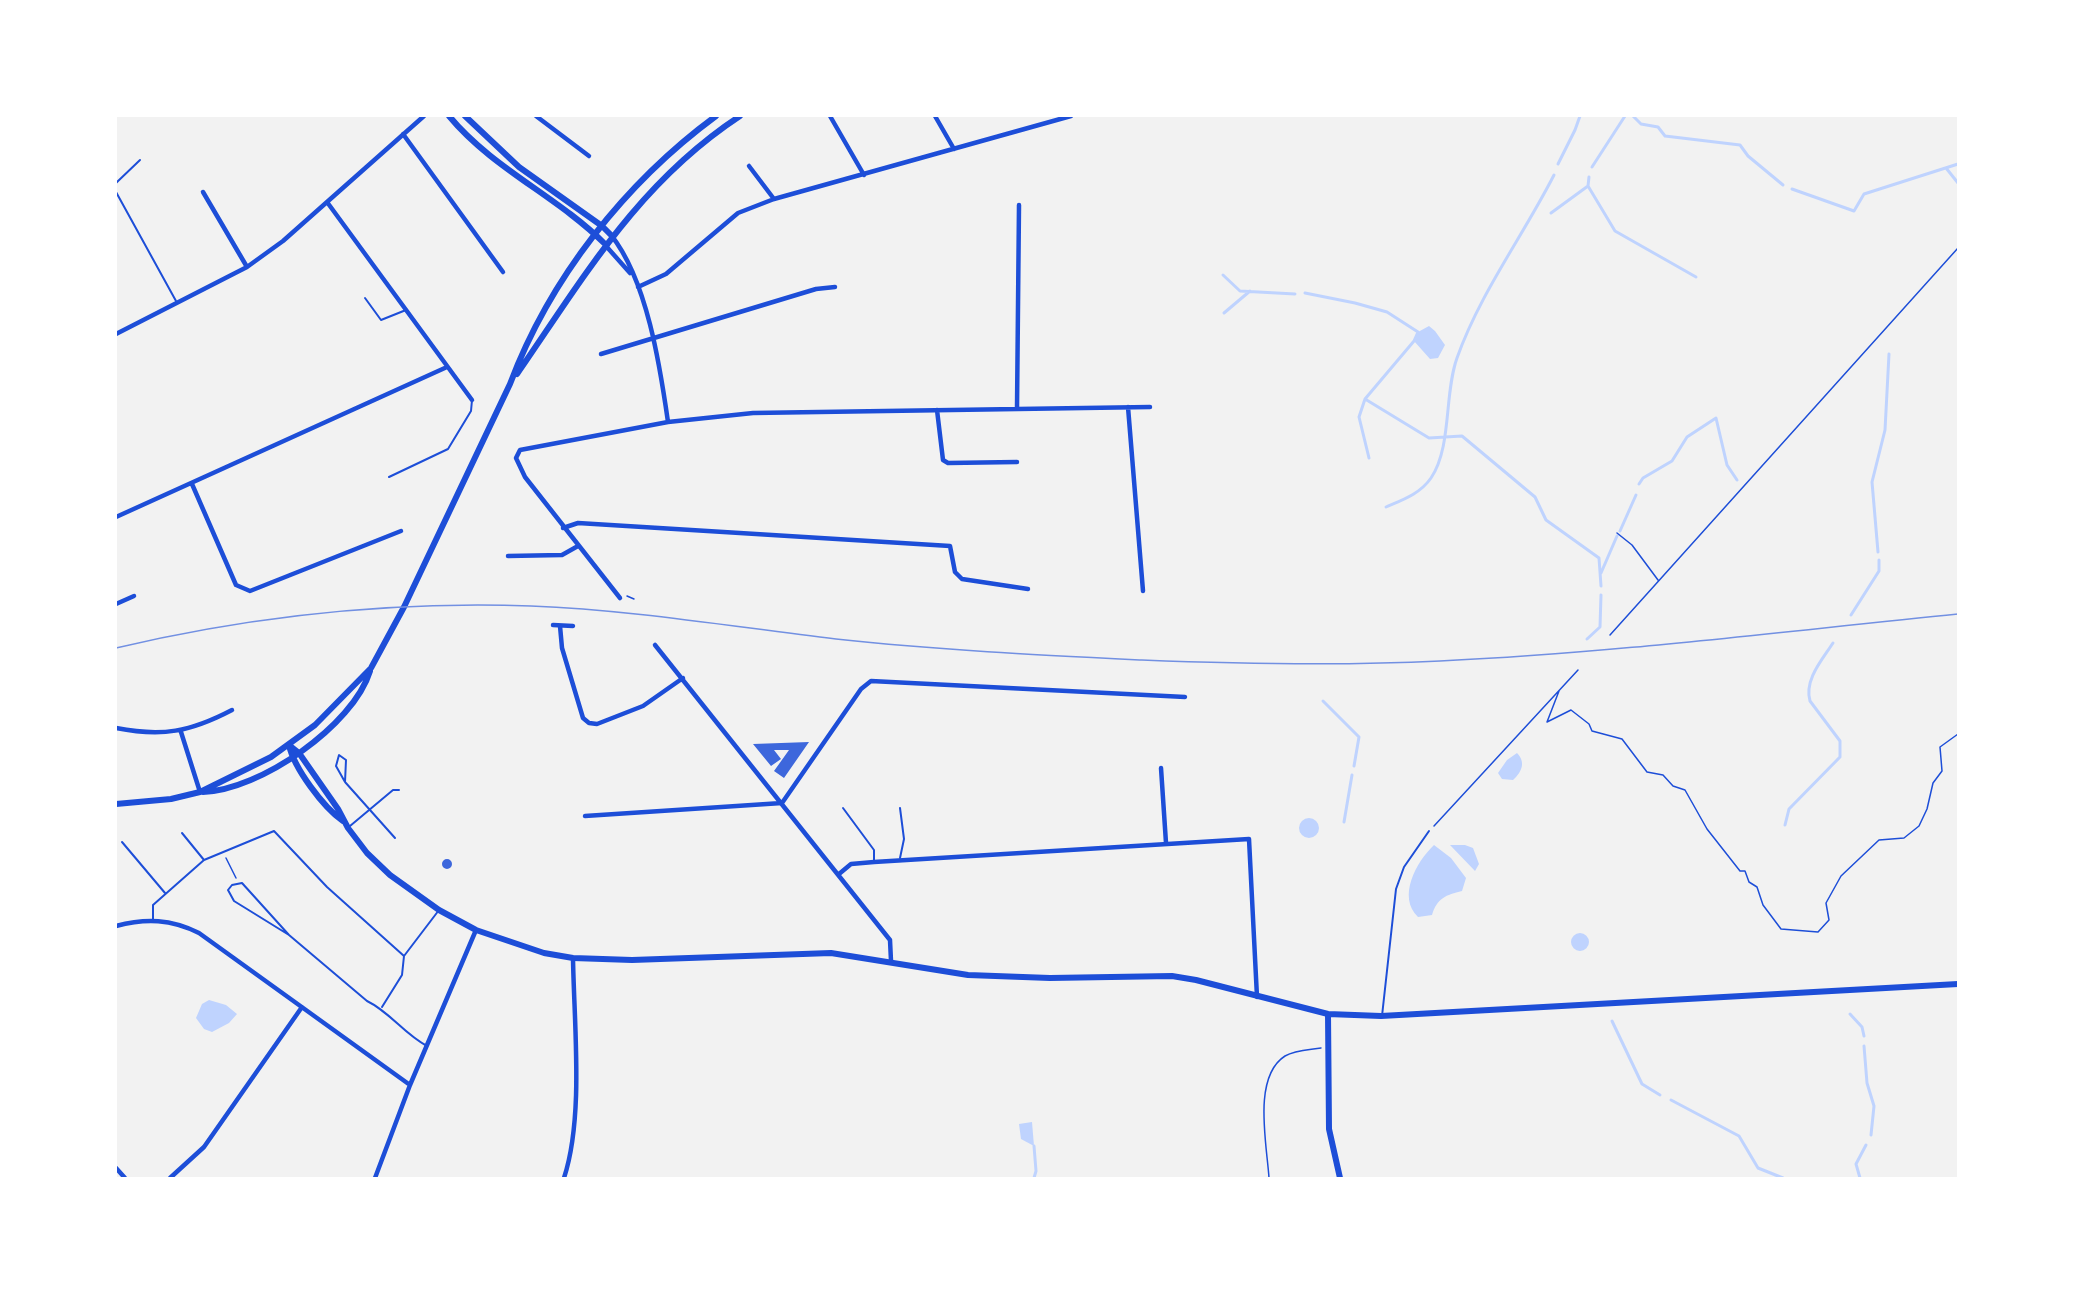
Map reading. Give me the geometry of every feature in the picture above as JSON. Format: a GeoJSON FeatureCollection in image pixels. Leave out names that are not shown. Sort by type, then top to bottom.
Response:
{"type":"FeatureCollection","features":[{"type":"Feature","properties":{"kind":"street"},"geometry":{"type":"LineString","coordinates":[[116,334],[247,267],[283,241],[424,116]]}},
{"type":"Feature","properties":{"kind":"street"},"geometry":{"type":"LineString","coordinates":[[449,116],[506,170],[595,235],[632,275]]}},
{"type":"Feature","properties":{"kind":"street"},"geometry":{"type":"LineString","coordinates":[[465,116],[519,167],[602,225],[628,258],[652,337],[668,422]]}},
{"type":"Feature","properties":{"kind":"street"},"geometry":{"type":"LineString","coordinates":[[536,116],[589,156]]}},
{"type":"Feature","properties":{"kind":"street"},"geometry":{"type":"LineString","coordinates":[[116,804],[171,799],[214,791],[243,782],[292,758],[338,720],[366,682],[370,668],[404,607],[510,384],[523,349],[550,302],[602,225],[660,162],[716,116]]}},
{"type":"Feature","properties":{"kind":"street"},"geometry":{"type":"LineString","coordinates":[[510,384],[611,235],[669,172],[740,116]]}},
{"type":"Feature","properties":{"kind":"street"},"geometry":{"type":"LineString","coordinates":[[830,116],[864,175]]}},
{"type":"Feature","properties":{"kind":"street"},"geometry":{"type":"LineString","coordinates":[[934,116],[954,149]]}},
{"type":"Feature","properties":{"kind":"street"},"geometry":{"type":"LineString","coordinates":[[1039,116],[1043,123]]}},
{"type":"Feature","properties":{"kind":"street"},"geometry":{"type":"LineString","coordinates":[[638,287],[666,274],[738,213],[774,199],[1071,116]]}},
{"type":"Feature","properties":{"kind":"street"},"geometry":{"type":"LineString","coordinates":[[403,134],[503,272]]}},
{"type":"Feature","properties":{"kind":"street"},"geometry":{"type":"LineString","coordinates":[[749,166],[774,199]]}},
{"type":"Feature","properties":{"kind":"street"},"geometry":{"type":"LineString","coordinates":[[203,192],[247,267]]}},
{"type":"Feature","properties":{"kind":"street"},"geometry":{"type":"LineString","coordinates":[[327,202],[472,400]]}},
{"type":"Feature","properties":{"kind":"street"},"geometry":{"type":"LineString","coordinates":[[1017,408],[1019,204]]}},
{"type":"Feature","properties":{"kind":"street"},"geometry":{"type":"LineString","coordinates":[[601,354],[816,289],[835,287]]}},
{"type":"Feature","properties":{"kind":"street"},"geometry":{"type":"LineString","coordinates":[[116,518],[192,484],[278,441],[447,367]]}},
{"type":"Feature","properties":{"kind":"street"},"geometry":{"type":"LineString","coordinates":[[1128,407],[1143,591]]}},
{"type":"Feature","properties":{"kind":"street"},"geometry":{"type":"LineString","coordinates":[[620,598],[525,477],[516,458],[517,453],[525,448],[668,422],[753,413],[1150,407]]}},
{"type":"Feature","properties":{"kind":"street"},"geometry":{"type":"LineString","coordinates":[[937,410],[943,460],[948,464],[1017,462]]}},
{"type":"Feature","properties":{"kind":"street"},"geometry":{"type":"LineString","coordinates":[[192,484],[236,585],[243,590],[250,591],[401,531]]}},
{"type":"Feature","properties":{"kind":"street"},"geometry":{"type":"LineString","coordinates":[[563,528],[578,523],[950,546],[955,572],[962,579],[1028,589]]}},
{"type":"Feature","properties":{"kind":"street"},"geometry":{"type":"LineString","coordinates":[[508,556],[562,555],[578,546]]}},
{"type":"Feature","properties":{"kind":"street"},"geometry":{"type":"LineString","coordinates":[[116,604],[134,596]]}},
{"type":"Feature","properties":{"kind":"street"},"geometry":{"type":"LineString","coordinates":[[553,625],[573,626]]}},
{"type":"Feature","properties":{"kind":"street"},"geometry":{"type":"LineString","coordinates":[[560,626],[562,648],[583,718],[589,723],[597,724],[643,706],[682,678]]}},
{"type":"Feature","properties":{"kind":"street"},"geometry":{"type":"LineString","coordinates":[[655,645],[890,940],[891,961]]}},
{"type":"Feature","properties":{"kind":"street"},"geometry":{"type":"LineString","coordinates":[[200,792],[272,757],[289,745],[332,709],[370,668]]}},
{"type":"Feature","properties":{"kind":"street"},"geometry":{"type":"LineString","coordinates":[[782,803],[861,689],[871,681],[1185,697]]}},
{"type":"Feature","properties":{"kind":"street"},"geometry":{"type":"LineString","coordinates":[[116,728],[138,732],[182,732],[232,710]]}},
{"type":"Feature","properties":{"kind":"street"},"geometry":{"type":"LineString","coordinates":[[182,732],[200,792]]}},
{"type":"Feature","properties":{"kind":"street"},"geometry":{"type":"LineString","coordinates":[[289,745],[299,753],[338,809],[343,821],[367,853],[390,875],[439,910],[476,930],[521,946],[573,958],[633,960],[831,953],[968,975],[1050,978],[1172,976],[1328,1014],[1382,1016],[1959,984]]}},
{"type":"Feature","properties":{"kind":"street"},"geometry":{"type":"LineString","coordinates":[[289,745],[292,758],[332,813],[343,821]]}},
{"type":"Feature","properties":{"kind":"street"},"geometry":{"type":"LineString","coordinates":[[1161,768],[1166,843]]}},
{"type":"Feature","properties":{"kind":"street"},"geometry":{"type":"LineString","coordinates":[[585,816],[782,803]]}},
{"type":"Feature","properties":{"kind":"street"},"geometry":{"type":"LineString","coordinates":[[839,874],[851,864],[874,862],[1249,839],[1257,997]]}},
{"type":"Feature","properties":{"kind":"street"},"geometry":{"type":"LineString","coordinates":[[116,926],[153,920],[174,923],[200,933],[410,1084]]}},
{"type":"Feature","properties":{"kind":"street"},"geometry":{"type":"LineString","coordinates":[[375,1179],[410,1084],[476,930]]}},
{"type":"Feature","properties":{"kind":"street"},"geometry":{"type":"LineString","coordinates":[[564,1179],[570,1161],[574,1125],[573,958]]}},
{"type":"Feature","properties":{"kind":"street"},"geometry":{"type":"LineString","coordinates":[[170,1179],[204,1147],[302,1007]]}},
{"type":"Feature","properties":{"kind":"street"},"geometry":{"type":"LineString","coordinates":[[1328,1014],[1326,1048],[1329,1129],[1340,1179]]}},
{"type":"Feature","properties":{"kind":"street"},"geometry":{"type":"LineString","coordinates":[[116,1168],[125,1179]]}},
{"type":"Feature","properties":{"kind":"lane"},"geometry":{"type":"LineString","coordinates":[[116,183],[140,160]]}},
{"type":"Feature","properties":{"kind":"lane"},"geometry":{"type":"LineString","coordinates":[[116,192],[178,303]]}},
{"type":"Feature","properties":{"kind":"lane"},"geometry":{"type":"LineString","coordinates":[[365,298],[381,320],[406,310]]}},
{"type":"Feature","properties":{"kind":"lane"},"geometry":{"type":"LineString","coordinates":[[389,477],[448,449],[471,411],[472,400]]}},
{"type":"Feature","properties":{"kind":"lane"},"geometry":{"type":"LineString","coordinates":[[345,782],[346,760],[339,755],[336,766],[345,782],[395,838]]}},
{"type":"Feature","properties":{"kind":"lane"},"geometry":{"type":"LineString","coordinates":[[348,828],[393,790],[399,790]]}},
{"type":"Feature","properties":{"kind":"lane"},"geometry":{"type":"LineString","coordinates":[[843,808],[874,849],[874,862]]}},
{"type":"Feature","properties":{"kind":"lane"},"geometry":{"type":"LineString","coordinates":[[899,860],[904,839],[900,808]]}},
{"type":"Feature","properties":{"kind":"lane"},"geometry":{"type":"LineString","coordinates":[[153,920],[153,905],[204,860],[274,831],[327,887],[404,956]]}},
{"type":"Feature","properties":{"kind":"lane"},"geometry":{"type":"LineString","coordinates":[[1382,1016],[1396,889],[1404,867],[1429,831]]}},
{"type":"Feature","properties":{"kind":"lane"},"geometry":{"type":"LineString","coordinates":[[182,833],[204,860]]}},
{"type":"Feature","properties":{"kind":"lane"},"geometry":{"type":"LineString","coordinates":[[122,842],[165,893]]}},
{"type":"Feature","properties":{"kind":"lane"},"geometry":{"type":"LineString","coordinates":[[289,935],[234,901],[228,890],[236,883],[242,883],[289,935],[367,1001],[382,1008],[405,1033],[427,1046]]}},
{"type":"Feature","properties":{"kind":"lane"},"geometry":{"type":"LineString","coordinates":[[382,1008],[402,975],[404,956],[439,910]]}},
{"type":"Feature","properties":{"kind":"path"},"geometry":{"type":"LineString","coordinates":[[1610,635],[1959,248]]}},
{"type":"Feature","properties":{"kind":"path"},"geometry":{"type":"LineString","coordinates":[[1619,534],[1632,545],[1658,581]]}},
{"type":"Feature","properties":{"kind":"path"},"geometry":{"type":"LineString","coordinates":[[1429,831],[1578,670]]}},
{"type":"Feature","properties":{"kind":"path"},"geometry":{"type":"LineString","coordinates":[[1558,691],[1547,722],[1571,710],[1589,724],[1592,731],[1622,739],[1647,772],[1662,775],[1673,786],[1685,790],[1707,829],[1740,871],[1745,872],[1749,882],[1757,887],[1763,905],[1780,929],[1818,932],[1823,929],[1829,920],[1826,903],[1845,871],[1879,840],[1898,840],[1918,826],[1927,809],[1933,783],[1942,771],[1940,747],[1959,734]]}},
{"type":"Feature","properties":{"kind":"path"},"geometry":{"type":"LineString","coordinates":[[224,852],[236,876],[236,883]]}},
{"type":"Feature","properties":{"kind":"path"},"geometry":{"type":"LineString","coordinates":[[1269,1179],[1264,1114],[1269,1073],[1288,1054],[1326,1048]]}},
{"type":"Feature","properties":{"kind":"water"},"geometry":{"type":"Polygon","coordinates":[[[1429,326],[1445,345],[1438,358],[1430,359],[1414,341],[1418,332],[1429,326]]]}},
{"type":"Feature","properties":{"kind":"water"},"geometry":{"type":"Polygon","coordinates":[[[1517,753],[1522,763],[1519,774],[1513,780],[1502,779],[1498,773],[1507,760],[1517,753]]]}},
{"type":"Feature","properties":{"kind":"water"},"geometry":{"type":"Polygon","coordinates":[[[1309,818],[1316,821],[1319,828],[1316,835],[1309,838],[1302,835],[1299,828],[1302,821],[1309,818]]]}},
{"type":"Feature","properties":{"kind":"water"},"geometry":{"type":"Polygon","coordinates":[[[1434,845],[1451,858],[1466,878],[1462,891],[1443,898],[1432,915],[1418,917],[1409,900],[1411,880],[1415,870],[1434,845]]]}},
{"type":"Feature","properties":{"kind":"water"},"geometry":{"type":"Polygon","coordinates":[[[1450,845],[1465,845],[1473,848],[1479,864],[1475,871],[1450,845]]]}},
{"type":"Feature","properties":{"kind":"water"},"geometry":{"type":"Polygon","coordinates":[[[1580,933],[1586,936],[1589,942],[1586,948],[1580,951],[1574,948],[1571,942],[1574,936],[1580,933]]]}},
{"type":"Feature","properties":{"kind":"water"},"geometry":{"type":"Polygon","coordinates":[[[209,1000],[226,1005],[237,1014],[229,1023],[212,1032],[204,1029],[196,1018],[202,1004],[209,1000]]]}},
{"type":"Feature","properties":{"kind":"water"},"geometry":{"type":"Polygon","coordinates":[[[1032,1122],[1034,1146],[1021,1139],[1019,1124],[1032,1122]]]}},
{"type":"Feature","properties":{"kind":"building"},"geometry":{"type":"Polygon","coordinates":[[[809,742],[784,778],[774,771],[789,750],[774,750],[781,759],[771,766],[753,744],[809,742]]]}},
{"type":"Feature","properties":{"kind":"building"},"geometry":{"type":"Polygon","coordinates":[[[447,859],[452,864],[447,869],[442,864],[447,859]]]}},
{"type":"Feature","properties":{"kind":"waterway"},"geometry":{"type":"LineString","coordinates":[[1558,164],[1580,116]]}},
{"type":"Feature","properties":{"kind":"waterway"},"geometry":{"type":"LineString","coordinates":[[1592,167],[1625,116]]}},
{"type":"Feature","properties":{"kind":"waterway"},"geometry":{"type":"LineString","coordinates":[[1633,116],[1641,124],[1658,127],[1665,136],[1740,145],[1748,156],[1783,185]]}},
{"type":"Feature","properties":{"kind":"waterway"},"geometry":{"type":"LineString","coordinates":[[1792,189],[1854,211],[1864,194],[1958,164]]}},
{"type":"Feature","properties":{"kind":"waterway"},"geometry":{"type":"LineString","coordinates":[[1946,168],[1958,183]]}},
{"type":"Feature","properties":{"kind":"waterway"},"geometry":{"type":"LineString","coordinates":[[1386,507],[1410,496],[1427,484],[1438,465],[1445,436],[1453,372],[1466,334],[1554,175]]}},
{"type":"Feature","properties":{"kind":"waterway"},"geometry":{"type":"LineString","coordinates":[[1589,177],[1588,186],[1615,231],[1696,277]]}},
{"type":"Feature","properties":{"kind":"waterway"},"geometry":{"type":"LineString","coordinates":[[1551,213],[1588,186]]}},
{"type":"Feature","properties":{"kind":"waterway"},"geometry":{"type":"LineString","coordinates":[[1223,275],[1240,291],[1295,294]]}},
{"type":"Feature","properties":{"kind":"waterway"},"geometry":{"type":"LineString","coordinates":[[1224,313],[1250,291]]}},
{"type":"Feature","properties":{"kind":"waterway"},"geometry":{"type":"LineString","coordinates":[[1305,293],[1387,312],[1418,332],[1414,341],[1365,399],[1429,438],[1462,436],[1535,497],[1546,520],[1599,558],[1601,586]]}},
{"type":"Feature","properties":{"kind":"waterway"},"geometry":{"type":"LineString","coordinates":[[1878,552],[1872,482],[1885,430],[1889,354]]}},
{"type":"Feature","properties":{"kind":"waterway"},"geometry":{"type":"LineString","coordinates":[[1365,399],[1359,417],[1369,458]]}},
{"type":"Feature","properties":{"kind":"waterway"},"geometry":{"type":"LineString","coordinates":[[1639,484],[1643,478],[1672,461],[1687,437],[1716,418],[1727,465],[1737,480]]}},
{"type":"Feature","properties":{"kind":"waterway"},"geometry":{"type":"LineString","coordinates":[[1620,531],[1636,495]]}},
{"type":"Feature","properties":{"kind":"waterway"},"geometry":{"type":"LineString","coordinates":[[1601,573],[1617,536]]}},
{"type":"Feature","properties":{"kind":"waterway"},"geometry":{"type":"LineString","coordinates":[[1851,615],[1879,571],[1879,560]]}},
{"type":"Feature","properties":{"kind":"waterway"},"geometry":{"type":"LineString","coordinates":[[1587,639],[1600,627],[1601,595]]}},
{"type":"Feature","properties":{"kind":"waterway"},"geometry":{"type":"LineString","coordinates":[[1785,825],[1789,809],[1840,757],[1840,741],[1810,701],[1809,693],[1815,670],[1833,643]]}},
{"type":"Feature","properties":{"kind":"waterway"},"geometry":{"type":"LineString","coordinates":[[1323,701],[1359,737],[1354,766]]}},
{"type":"Feature","properties":{"kind":"waterway"},"geometry":{"type":"LineString","coordinates":[[1344,822],[1352,775]]}},
{"type":"Feature","properties":{"kind":"waterway"},"geometry":{"type":"LineString","coordinates":[[1850,1014],[1862,1027],[1864,1036]]}},
{"type":"Feature","properties":{"kind":"waterway"},"geometry":{"type":"LineString","coordinates":[[1612,1021],[1642,1084],[1660,1095]]}},
{"type":"Feature","properties":{"kind":"waterway"},"geometry":{"type":"LineString","coordinates":[[1864,1046],[1867,1083],[1874,1106],[1871,1135]]}},
{"type":"Feature","properties":{"kind":"waterway"},"geometry":{"type":"LineString","coordinates":[[1671,1100],[1739,1136],[1758,1168],[1783,1178]]}},
{"type":"Feature","properties":{"kind":"waterway"},"geometry":{"type":"LineString","coordinates":[[1860,1178],[1856,1164],[1866,1145]]}},
{"type":"Feature","properties":{"kind":"waterway"},"geometry":{"type":"LineString","coordinates":[[1034,1146],[1036,1171],[1034,1178]]}},
{"type":"Feature","properties":{"kind":"tram line"},"geometry":{"type":"LineString","coordinates":[[116,648],[270,619],[374,609],[479,605],[607,611],[836,639],[989,652],[1179,661],[1365,664],[1570,653],[1958,614]]}}]}
